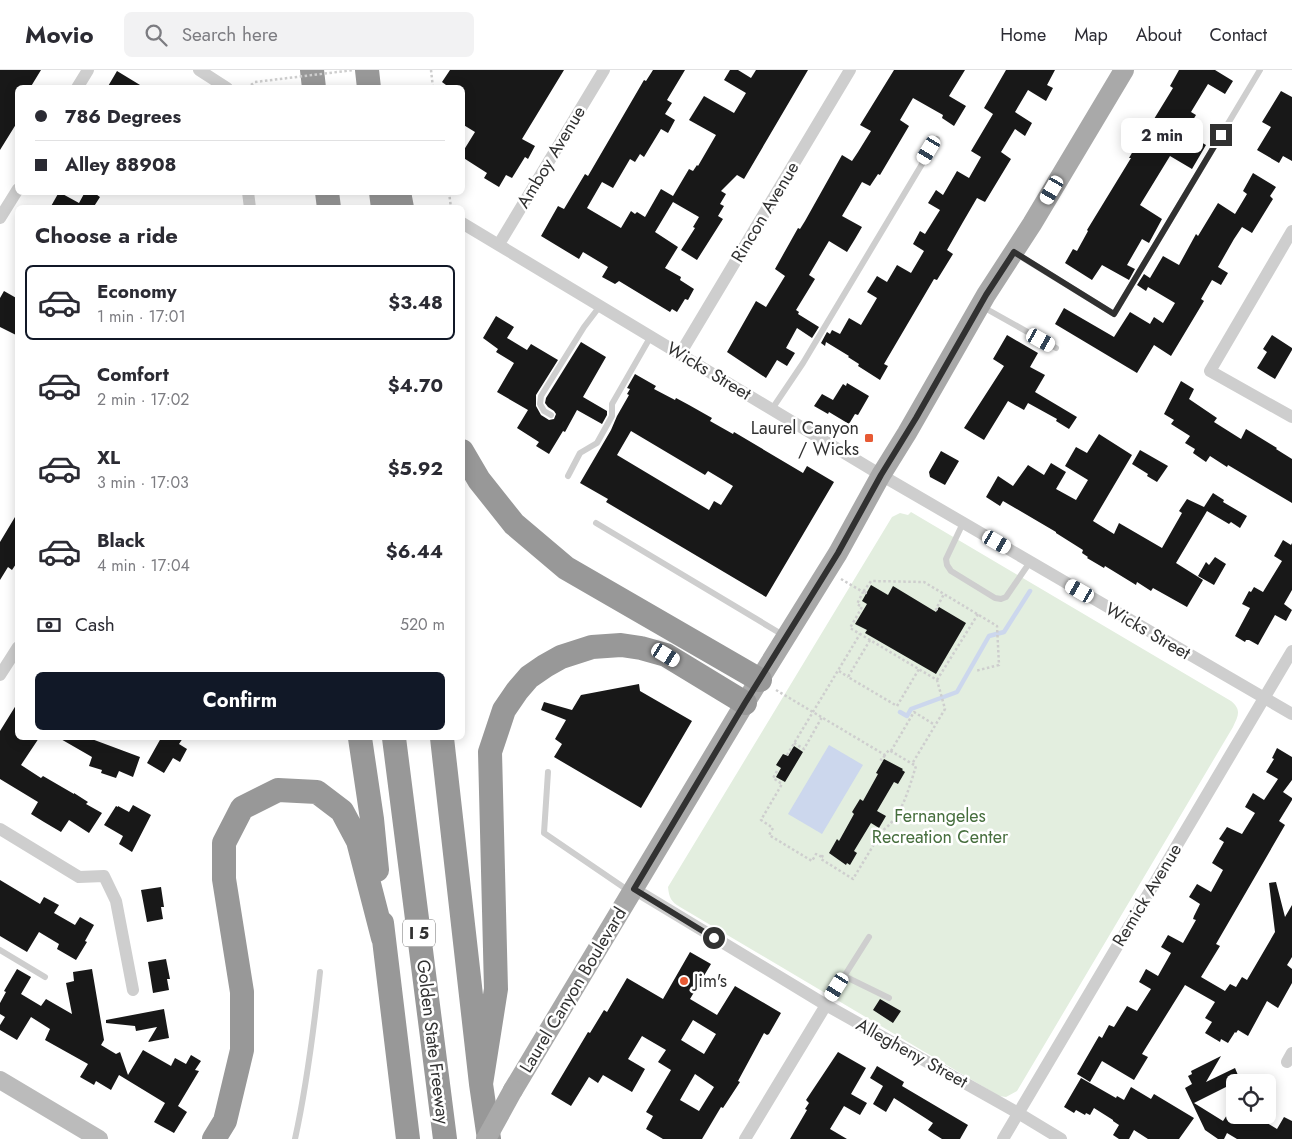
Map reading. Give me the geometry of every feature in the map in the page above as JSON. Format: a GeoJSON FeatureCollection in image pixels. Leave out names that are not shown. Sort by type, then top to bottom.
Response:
{"type":"FeatureCollection","features":[{"type":"Feature","properties":{"kind":"highway"},"geometry":{"type":"LineString","coordinates":[[312,70],[314,85]]}},
{"type":"Feature","properties":{"kind":"highway"},"geometry":{"type":"LineString","coordinates":[[465,456],[479,480],[514,524],[566,568],[623,603],[760,680]]}},
{"type":"Feature","properties":{"kind":"highway"},"geometry":{"type":"LineString","coordinates":[[481,1084],[496,989],[490,752],[504,710],[517,691],[544,666],[561,657],[592,646],[621,645],[666,655],[745,703]]}},
{"type":"Feature","properties":{"kind":"highway"},"geometry":{"type":"LineString","coordinates":[[360,740],[372,819],[383,938],[408,1139]]}},
{"type":"Feature","properties":{"kind":"highway","name":"Golden State Freeway"},"geometry":{"type":"LineString","coordinates":[[394,740],[445,1139]]}},
{"type":"Feature","properties":{"kind":"highway"},"geometry":{"type":"LineString","coordinates":[[442,740],[488,1139]]}},
{"type":"Feature","properties":{"kind":"highway"},"geometry":{"type":"LineString","coordinates":[[214,1139],[225,1121],[242,1050],[242,992],[224,879],[224,843],[242,808],[278,790],[317,792],[342,811],[358,841],[383,938]]}},
{"type":"Feature","properties":{"kind":"main road","name":"Laurel Canyon Boulevard"},"geometry":{"type":"LineString","coordinates":[[488,1139],[513,1090],[745,703],[827,571],[980,305],[1032,224],[1124,70]]}},
{"type":"Feature","properties":{"kind":"main road"},"geometry":{"type":"LineString","coordinates":[[0,1080],[100,1139]]}},
{"type":"Feature","properties":{"kind":"street"},"geometry":{"type":"LineString","coordinates":[[79,85],[88,70]]}},
{"type":"Feature","properties":{"kind":"street"},"geometry":{"type":"LineString","coordinates":[[199,70],[222,85]]}},
{"type":"Feature","properties":{"kind":"street","name":"Amboy Avenue"},"geometry":{"type":"LineString","coordinates":[[499,244],[604,70]]}},
{"type":"Feature","properties":{"kind":"street","name":"Rincon Avenue"},"geometry":{"type":"LineString","coordinates":[[680,354],[850,70]]}},
{"type":"Feature","properties":{"kind":"street"},"geometry":{"type":"LineString","coordinates":[[0,218],[15,194]]}},
{"type":"Feature","properties":{"kind":"street","name":"Wicks Street"},"geometry":{"type":"LineString","coordinates":[[465,225],[881,475],[1292,714]]}},
{"type":"Feature","properties":{"kind":"street"},"geometry":{"type":"LineString","coordinates":[[1292,231],[1210,371],[1292,417]]}},
{"type":"Feature","properties":{"kind":"street","name":"Remick Avenue"},"geometry":{"type":"LineString","coordinates":[[1003,1139],[1292,651]]}},
{"type":"Feature","properties":{"kind":"street"},"geometry":{"type":"LineString","coordinates":[[0,675],[15,652]]}},
{"type":"Feature","properties":{"kind":"street"},"geometry":{"type":"LineString","coordinates":[[0,829],[79,877],[104,876],[116,901],[133,990]]}},
{"type":"Feature","properties":{"kind":"street","name":"Allegheny Street"},"geometry":{"type":"LineString","coordinates":[[633,891],[826,1005],[1061,1139]]}},
{"type":"Feature","properties":{"kind":"street"},"geometry":{"type":"LineString","coordinates":[[745,1139],[826,1005]]}},
{"type":"Feature","properties":{"kind":"lane"},"geometry":{"type":"LineString","coordinates":[[1014,252],[1114,314],[1260,70]]}},
{"type":"Feature","properties":{"kind":"lane"},"geometry":{"type":"LineString","coordinates":[[772,409],[803,362],[937,138]]}},
{"type":"Feature","properties":{"kind":"lane"},"geometry":{"type":"LineString","coordinates":[[980,305],[1056,348]]}},
{"type":"Feature","properties":{"kind":"lane"},"geometry":{"type":"LineString","coordinates":[[551,415],[544,411],[540,404],[541,396],[584,327],[600,306]]}},
{"type":"Feature","properties":{"kind":"lane"},"geometry":{"type":"LineString","coordinates":[[568,476],[580,453],[597,443],[609,424],[612,416],[612,404],[651,336]]}},
{"type":"Feature","properties":{"kind":"lane"},"geometry":{"type":"LineString","coordinates":[[596,522],[786,637]]}},
{"type":"Feature","properties":{"kind":"lane"},"geometry":{"type":"LineString","coordinates":[[963,523],[946,559],[947,565],[951,571],[995,598],[1001,599],[1006,597],[1030,562]]}},
{"type":"Feature","properties":{"kind":"lane"},"geometry":{"type":"LineString","coordinates":[[548,772],[544,833],[633,891]]}},
{"type":"Feature","properties":{"kind":"lane"},"geometry":{"type":"LineString","coordinates":[[826,1005],[869,937]]}},
{"type":"Feature","properties":{"kind":"lane"},"geometry":{"type":"LineString","coordinates":[[0,950],[45,977]]}},
{"type":"Feature","properties":{"kind":"lane"},"geometry":{"type":"LineString","coordinates":[[295,1139],[311,1056],[320,972]]}},
{"type":"Feature","properties":{"kind":"lane"},"geometry":{"type":"LineString","coordinates":[[844,976],[888,998]]}},
{"type":"Feature","properties":{"kind":"path"},"geometry":{"type":"LineString","coordinates":[[431,70],[433,85]]}},
{"type":"Feature","properties":{"kind":"path"},"geometry":{"type":"LineString","coordinates":[[251,85],[255,82],[367,78]]}},
{"type":"Feature","properties":{"kind":"path"},"geometry":{"type":"LineString","coordinates":[[827,571],[865,592]]}},
{"type":"Feature","properties":{"kind":"path"},"geometry":{"type":"LineString","coordinates":[[912,764],[945,709],[937,680],[850,628],[862,607],[857,604],[871,581],[924,582],[997,626],[999,665],[975,671]]}},
{"type":"Feature","properties":{"kind":"path"},"geometry":{"type":"LineString","coordinates":[[938,609],[936,608],[944,594]]}},
{"type":"Feature","properties":{"kind":"path"},"geometry":{"type":"LineString","coordinates":[[937,680],[978,614]]}},
{"type":"Feature","properties":{"kind":"path"},"geometry":{"type":"LineString","coordinates":[[787,754],[860,634]]}},
{"type":"Feature","properties":{"kind":"path"},"geometry":{"type":"LineString","coordinates":[[848,677],[870,640]]}},
{"type":"Feature","properties":{"kind":"path"},"geometry":{"type":"LineString","coordinates":[[838,671],[897,706],[920,669]]}},
{"type":"Feature","properties":{"kind":"path"},"geometry":{"type":"LineString","coordinates":[[760,680],[885,755]]}},
{"type":"Feature","properties":{"kind":"path"},"geometry":{"type":"LineString","coordinates":[[880,759],[882,760],[889,750],[891,751],[914,712],[935,725]]}},
{"type":"Feature","properties":{"kind":"path"},"geometry":{"type":"LineString","coordinates":[[794,743],[804,749],[822,717]]}},
{"type":"Feature","properties":{"kind":"path"},"geometry":{"type":"LineString","coordinates":[[778,771],[772,778],[782,784],[761,820],[773,828],[769,835],[812,861],[816,854],[823,856],[821,859],[853,879],[882,831],[888,826],[906,798],[916,766],[891,751]]}},
{"type":"Feature","properties":{"kind":"green space","name":"Fernangeles Recreation Center"},"geometry":{"type":"Polygon","coordinates":[[[911,512],[1231,701],[1238,710],[1233,727],[1017,1091],[1006,1097],[999,1096],[680,907],[674,903],[668,891],[668,887],[892,517],[900,513],[908,515],[911,512]]]}},
{"type":"Feature","properties":{"kind":"water"},"geometry":{"type":"Polygon","coordinates":[[[829,745],[863,765],[822,834],[788,814],[829,745]]]}},
{"type":"Feature","properties":{"kind":"building"},"geometry":{"type":"Polygon","coordinates":[[[0,70],[41,70],[32,85],[15,85],[15,126],[0,150],[0,70]]]}},
{"type":"Feature","properties":{"kind":"building"},"geometry":{"type":"Polygon","coordinates":[[[450,70],[564,70],[522,139],[535,146],[528,159],[525,157],[512,178],[506,175],[499,187],[484,178],[487,173],[465,159],[465,148],[475,132],[465,126],[465,85],[446,85],[442,82],[450,70]]]}},
{"type":"Feature","properties":{"kind":"building"},"geometry":{"type":"Polygon","coordinates":[[[653,70],[685,70],[667,100],[672,103],[665,114],[675,120],[668,133],[661,129],[644,157],[640,154],[635,162],[630,159],[613,188],[602,182],[587,208],[621,228],[631,211],[645,217],[661,189],[673,196],[689,169],[693,171],[698,166],[716,135],[689,120],[704,96],[734,113],[746,93],[724,80],[730,70],[738,70],[751,78],[756,70],[808,70],[744,179],[737,175],[721,191],[726,194],[720,204],[724,206],[718,216],[723,219],[697,260],[681,250],[695,228],[693,227],[699,217],[673,202],[655,232],[678,247],[665,268],[681,277],[680,280],[694,289],[688,300],[685,299],[677,312],[672,309],[670,312],[619,281],[615,284],[602,277],[608,267],[583,252],[579,259],[541,236],[558,206],[564,209],[585,174],[588,176],[644,80],[646,81],[653,70]]]}},
{"type":"Feature","properties":{"kind":"building"},"geometry":{"type":"Polygon","coordinates":[[[894,70],[965,70],[949,96],[966,106],[954,126],[942,118],[943,115],[913,98],[900,120],[909,126],[880,175],[878,174],[870,186],[862,182],[842,216],[862,227],[855,239],[847,252],[829,241],[809,275],[815,279],[796,310],[799,312],[798,314],[819,327],[812,338],[797,328],[786,348],[795,353],[787,366],[777,360],[766,378],[727,352],[756,301],[766,307],[785,276],[775,269],[798,228],[800,229],[805,221],[842,155],[852,161],[871,131],[860,125],[894,70]]]}},
{"type":"Feature","properties":{"kind":"building"},"geometry":{"type":"Polygon","coordinates":[[[1006,70],[1055,70],[1047,85],[1053,88],[1046,101],[1028,90],[1015,112],[1032,123],[1025,136],[1015,129],[1001,152],[1011,159],[985,202],[977,198],[947,250],[953,254],[937,280],[934,279],[884,364],[888,366],[880,380],[858,366],[859,364],[849,356],[826,342],[825,346],[821,343],[827,332],[830,334],[832,330],[840,334],[849,318],[861,325],[877,298],[867,292],[877,276],[887,282],[897,265],[911,273],[924,251],[913,244],[920,231],[925,234],[940,210],[928,203],[936,190],[943,195],[957,171],[969,178],[981,157],[971,151],[993,114],[984,108],[1006,70]]]}},
{"type":"Feature","properties":{"kind":"building"},"geometry":{"type":"Polygon","coordinates":[[[1179,70],[1215,70],[1233,81],[1225,94],[1208,84],[1191,112],[1196,115],[1185,133],[1206,145],[1192,169],[1170,156],[1140,205],[1162,219],[1149,243],[1142,239],[1127,265],[1135,269],[1129,280],[1102,265],[1092,280],[1065,263],[1073,249],[1077,251],[1087,230],[1131,158],[1129,158],[1140,139],[1143,141],[1173,88],[1170,86],[1179,70]]]}},
{"type":"Feature","properties":{"kind":"building"},"geometry":{"type":"Polygon","coordinates":[[[117,71],[140,85],[109,85],[117,71]]]}},
{"type":"Feature","properties":{"kind":"building"},"geometry":{"type":"Polygon","coordinates":[[[1281,91],[1292,97],[1292,161],[1283,156],[1279,163],[1257,150],[1271,127],[1262,122],[1281,91]]]}},
{"type":"Feature","properties":{"kind":"building"},"geometry":{"type":"Polygon","coordinates":[[[1253,173],[1276,187],[1270,196],[1273,199],[1252,233],[1242,227],[1234,239],[1218,267],[1228,273],[1221,285],[1212,280],[1201,299],[1204,301],[1171,356],[1154,345],[1137,373],[1055,324],[1064,308],[1114,337],[1130,312],[1150,324],[1154,317],[1163,323],[1175,303],[1148,287],[1146,291],[1137,285],[1144,274],[1150,278],[1163,256],[1179,265],[1196,234],[1198,236],[1218,203],[1235,214],[1247,194],[1243,191],[1253,173]]]}},
{"type":"Feature","properties":{"kind":"building"},"geometry":{"type":"Polygon","coordinates":[[[57,195],[64,195],[79,203],[83,195],[97,195],[100,197],[95,205],[52,205],[57,195]]]}},
{"type":"Feature","properties":{"kind":"building"},"geometry":{"type":"Polygon","coordinates":[[[4,291],[15,297],[15,334],[0,327],[0,298],[4,291]]]}},
{"type":"Feature","properties":{"kind":"building"},"geometry":{"type":"Polygon","coordinates":[[[496,316],[514,327],[507,338],[527,350],[531,344],[558,360],[536,395],[536,406],[541,415],[549,420],[554,419],[556,414],[545,403],[546,398],[581,342],[606,357],[583,397],[607,411],[602,424],[577,410],[565,432],[563,431],[549,454],[536,446],[539,442],[517,428],[528,410],[497,392],[514,363],[496,352],[498,349],[483,338],[496,316]]]}},
{"type":"Feature","properties":{"kind":"building"},"geometry":{"type":"Polygon","coordinates":[[[1007,335],[1038,353],[1030,367],[1045,375],[1035,392],[1077,417],[1069,429],[1056,421],[1057,419],[1028,403],[1024,410],[1008,401],[984,440],[964,428],[1004,366],[993,359],[1007,335]]]}},
{"type":"Feature","properties":{"kind":"building"},"geometry":{"type":"Polygon","coordinates":[[[1272,335],[1292,348],[1275,379],[1257,368],[1267,352],[1263,349],[1272,335]]]}},
{"type":"Feature","properties":{"kind":"building"},"geometry":{"type":"Polygon","coordinates":[[[635,374],[656,386],[654,389],[689,405],[712,418],[710,421],[733,434],[734,432],[803,473],[807,466],[834,482],[766,597],[606,502],[608,499],[580,483],[629,395],[627,394],[630,389],[627,388],[635,374]],[[631,431],[617,455],[709,510],[714,501],[721,505],[733,486],[708,471],[705,475],[631,431]]]}},
{"type":"Feature","properties":{"kind":"building"},"geometry":{"type":"Polygon","coordinates":[[[1181,381],[1194,389],[1189,399],[1217,418],[1214,422],[1241,439],[1246,429],[1292,459],[1292,503],[1228,465],[1227,467],[1210,456],[1206,462],[1193,453],[1195,449],[1185,443],[1190,436],[1171,424],[1174,420],[1164,414],[1181,381]]]}},
{"type":"Feature","properties":{"kind":"building"},"geometry":{"type":"Polygon","coordinates":[[[847,383],[869,396],[858,415],[855,414],[849,424],[829,412],[828,414],[814,406],[822,394],[833,400],[843,384],[846,386],[847,383]]]}},
{"type":"Feature","properties":{"kind":"building"},"geometry":{"type":"Polygon","coordinates":[[[1099,434],[1132,455],[1093,521],[1114,534],[1119,523],[1162,548],[1182,513],[1179,511],[1187,499],[1204,507],[1213,493],[1224,500],[1223,502],[1247,516],[1240,528],[1207,511],[1176,563],[1203,580],[1187,607],[1153,588],[1151,591],[1137,582],[1136,585],[1105,566],[1104,568],[1087,558],[1082,553],[1083,550],[1056,532],[1003,501],[1000,506],[986,497],[998,476],[1013,486],[1028,465],[1044,475],[1051,463],[1066,472],[1056,489],[1076,500],[1088,480],[1065,466],[1076,447],[1087,453],[1099,434]]]}},
{"type":"Feature","properties":{"kind":"building"},"geometry":{"type":"Polygon","coordinates":[[[1140,450],[1168,466],[1157,482],[1132,464],[1140,450]]]}},
{"type":"Feature","properties":{"kind":"building"},"geometry":{"type":"Polygon","coordinates":[[[941,451],[959,461],[945,485],[930,477],[929,472],[941,451]]]}},
{"type":"Feature","properties":{"kind":"building"},"geometry":{"type":"Polygon","coordinates":[[[15,517],[15,566],[12,570],[8,567],[0,580],[0,542],[15,517]]]}},
{"type":"Feature","properties":{"kind":"building"},"geometry":{"type":"Polygon","coordinates":[[[1283,540],[1291,545],[1292,543],[1292,590],[1284,604],[1292,610],[1286,621],[1275,615],[1258,645],[1249,640],[1245,642],[1235,636],[1250,608],[1242,604],[1249,591],[1251,592],[1254,587],[1263,592],[1282,561],[1274,556],[1283,540]]]}},
{"type":"Feature","properties":{"kind":"building"},"geometry":{"type":"Polygon","coordinates":[[[1215,557],[1226,564],[1214,585],[1198,576],[1206,562],[1209,565],[1215,557]]]}},
{"type":"Feature","properties":{"kind":"building"},"geometry":{"type":"Polygon","coordinates":[[[871,585],[888,595],[893,586],[936,612],[939,607],[966,623],[936,674],[865,633],[867,630],[855,624],[867,604],[862,601],[871,585]]]}},
{"type":"Feature","properties":{"kind":"building"},"geometry":{"type":"Polygon","coordinates":[[[639,684],[640,691],[692,721],[641,808],[554,757],[562,744],[555,739],[566,720],[541,710],[544,702],[572,710],[581,695],[639,684]]]}},
{"type":"Feature","properties":{"kind":"building"},"geometry":{"type":"Polygon","coordinates":[[[15,707],[15,740],[38,740],[21,765],[41,778],[43,776],[74,793],[88,802],[86,804],[102,813],[89,833],[69,820],[61,832],[44,822],[31,814],[38,802],[0,779],[0,731],[15,707]]]}},
{"type":"Feature","properties":{"kind":"building"},"geometry":{"type":"Polygon","coordinates":[[[62,740],[94,740],[140,757],[133,777],[119,771],[116,778],[101,773],[102,770],[89,766],[92,757],[62,740]]]}},
{"type":"Feature","properties":{"kind":"building"},"geometry":{"type":"Polygon","coordinates":[[[160,740],[182,740],[179,744],[187,749],[180,762],[173,758],[164,773],[147,763],[160,740]]]}},
{"type":"Feature","properties":{"kind":"building"},"geometry":{"type":"Polygon","coordinates":[[[794,746],[803,752],[785,782],[776,777],[781,768],[776,765],[783,754],[788,756],[794,746]]]}},
{"type":"Feature","properties":{"kind":"building"},"geometry":{"type":"Polygon","coordinates":[[[1277,748],[1292,757],[1292,780],[1283,792],[1292,800],[1279,821],[1285,825],[1216,944],[1220,946],[1201,977],[1225,991],[1230,984],[1236,987],[1242,977],[1247,980],[1275,932],[1269,883],[1276,882],[1285,917],[1292,905],[1292,957],[1287,965],[1292,969],[1292,983],[1278,1008],[1267,1001],[1248,1036],[1238,1030],[1228,1043],[1221,1039],[1220,1042],[1205,1033],[1212,1022],[1205,1018],[1215,1002],[1185,985],[1142,1054],[1148,1057],[1134,1080],[1102,1061],[1090,1082],[1077,1074],[1099,1036],[1102,1038],[1109,1025],[1114,1027],[1127,1006],[1137,1011],[1151,989],[1139,982],[1146,969],[1158,976],[1171,953],[1161,947],[1168,935],[1183,943],[1196,920],[1193,919],[1200,904],[1189,897],[1197,884],[1211,892],[1223,870],[1212,863],[1224,842],[1219,839],[1227,827],[1242,834],[1255,813],[1245,807],[1253,793],[1264,800],[1278,779],[1266,772],[1274,759],[1272,758],[1277,748]]]}},
{"type":"Feature","properties":{"kind":"building"},"geometry":{"type":"Polygon","coordinates":[[[884,759],[905,772],[898,784],[894,782],[877,811],[886,816],[879,828],[871,823],[854,851],[857,853],[850,865],[847,863],[846,865],[829,853],[837,839],[839,841],[860,799],[863,801],[884,759]]]}},
{"type":"Feature","properties":{"kind":"building"},"geometry":{"type":"Polygon","coordinates":[[[133,805],[151,815],[132,852],[119,844],[123,836],[104,825],[116,806],[129,812],[133,805]]]}},
{"type":"Feature","properties":{"kind":"building"},"geometry":{"type":"Polygon","coordinates":[[[0,880],[40,904],[44,897],[59,905],[54,913],[75,925],[80,917],[94,925],[85,941],[87,942],[76,960],[57,949],[59,944],[39,932],[27,952],[0,936],[0,880]]]}},
{"type":"Feature","properties":{"kind":"building"},"geometry":{"type":"Polygon","coordinates":[[[161,887],[164,907],[161,907],[163,919],[147,922],[141,890],[161,887]]]}},
{"type":"Feature","properties":{"kind":"building"},"geometry":{"type":"Polygon","coordinates":[[[690,952],[711,964],[690,999],[717,1015],[735,986],[781,1013],[769,1034],[764,1033],[738,1081],[740,1082],[723,1108],[721,1107],[702,1139],[663,1139],[646,1129],[653,1116],[646,1112],[671,1070],[658,1062],[666,1050],[642,1036],[628,1059],[645,1069],[632,1092],[603,1075],[598,1083],[589,1077],[571,1106],[551,1094],[588,1032],[590,1033],[604,1010],[607,1012],[627,978],[663,999],[690,952]],[[693,1020],[681,1040],[704,1054],[716,1034],[693,1020]],[[695,1074],[680,1100],[699,1111],[714,1087],[695,1074]]]}},
{"type":"Feature","properties":{"kind":"building"},"geometry":{"type":"Polygon","coordinates":[[[166,959],[170,979],[167,979],[169,990],[153,993],[148,962],[166,959]]]}},
{"type":"Feature","properties":{"kind":"building"},"geometry":{"type":"Polygon","coordinates":[[[17,969],[31,977],[21,994],[41,1006],[46,999],[72,1014],[66,983],[74,981],[73,972],[92,969],[104,1040],[101,1045],[116,1054],[120,1052],[128,1075],[143,1050],[171,1066],[175,1058],[186,1064],[191,1055],[201,1061],[195,1070],[199,1071],[178,1106],[187,1112],[174,1133],[154,1122],[165,1103],[119,1075],[111,1090],[96,1081],[94,1085],[80,1077],[88,1064],[45,1040],[50,1029],[31,1017],[17,1040],[0,1030],[0,1025],[5,1017],[0,1014],[0,1003],[6,992],[4,991],[17,969]]]}},
{"type":"Feature","properties":{"kind":"building"},"geometry":{"type":"Polygon","coordinates":[[[880,999],[901,1011],[893,1023],[873,1010],[880,999]]]}},
{"type":"Feature","properties":{"kind":"building"},"geometry":{"type":"Polygon","coordinates":[[[164,1009],[169,1038],[148,1042],[157,1027],[136,1031],[135,1026],[106,1023],[106,1020],[164,1009]]]}},
{"type":"Feature","properties":{"kind":"building"},"geometry":{"type":"Polygon","coordinates":[[[838,1052],[866,1068],[851,1094],[867,1103],[860,1115],[844,1106],[830,1129],[847,1139],[790,1139],[807,1110],[805,1109],[809,1103],[806,1100],[838,1052]]]}},
{"type":"Feature","properties":{"kind":"building"},"geometry":{"type":"Polygon","coordinates":[[[1221,1056],[1206,1082],[1235,1068],[1238,1074],[1226,1074],[1226,1087],[1194,1103],[1223,1121],[1226,1116],[1226,1124],[1269,1124],[1277,1129],[1284,1117],[1292,1121],[1292,1139],[1237,1139],[1227,1133],[1224,1139],[1218,1139],[1205,1130],[1185,1088],[1192,1084],[1188,1076],[1192,1074],[1191,1071],[1221,1056]]]}},
{"type":"Feature","properties":{"kind":"building"},"geometry":{"type":"Polygon","coordinates":[[[877,1066],[904,1082],[902,1086],[968,1125],[960,1139],[942,1139],[928,1130],[933,1123],[894,1098],[886,1112],[873,1104],[883,1086],[870,1078],[877,1066]]]}},
{"type":"Feature","properties":{"kind":"building"},"geometry":{"type":"Polygon","coordinates":[[[1081,1078],[1116,1098],[1117,1096],[1124,1100],[1131,1087],[1151,1099],[1154,1094],[1194,1118],[1179,1139],[1148,1139],[1134,1130],[1129,1139],[1119,1139],[1113,1135],[1119,1125],[1094,1108],[1090,1115],[1086,1113],[1085,1115],[1076,1110],[1074,1113],[1064,1107],[1081,1078]]]}},
{"type":"Feature","properties":{"kind":"waterway"},"geometry":{"type":"LineString","coordinates":[[900,712],[907,716],[911,709],[957,692],[989,636],[1004,632],[1030,591]]}},
{"type":"Feature","properties":{"kind":"place","name":"Laurel Canyon / Wicks"},"geometry":{"type":"Point","coordinates":[869,438]}},
{"type":"Feature","properties":{"kind":"place","name":"Jim's"},"geometry":{"type":"Point","coordinates":[684,981]}},
{"type":"Feature","properties":{"kind":"route"},"geometry":{"type":"LineString","coordinates":[[714,938],[634,889],[745,703],[838,553],[881,475],[916,418],[986,295],[1014,252],[1114,314],[1221,135]]}}]}
